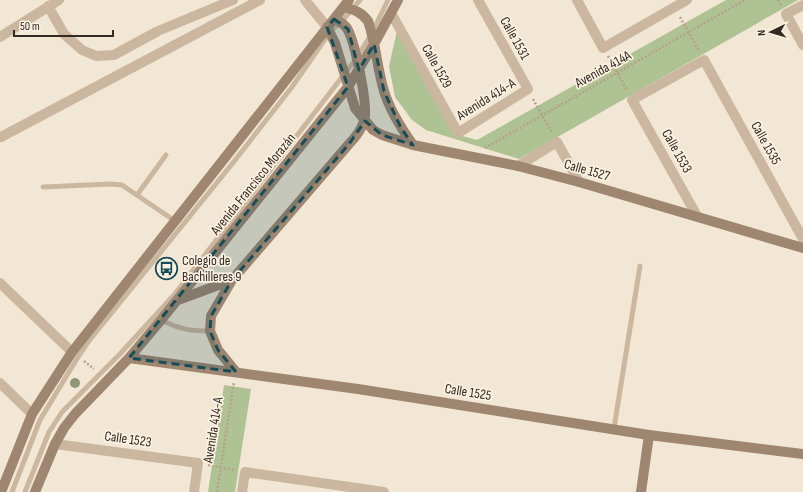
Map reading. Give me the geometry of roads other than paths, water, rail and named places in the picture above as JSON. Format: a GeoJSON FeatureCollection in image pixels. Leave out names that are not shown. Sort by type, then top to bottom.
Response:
{"type":"FeatureCollection","features":[{"type":"Feature","properties":{"kind":"street"},"geometry":{"type":"LineString","coordinates":[[0,36],[59,0]]}},
{"type":"Feature","properties":{"kind":"street"},"geometry":{"type":"LineString","coordinates":[[48,6],[64,34],[82,50],[96,56],[114,55],[158,31],[233,0]]}},
{"type":"Feature","properties":{"kind":"street"},"geometry":{"type":"LineString","coordinates":[[236,372],[218,350],[210,331],[211,316],[232,280],[358,134],[364,121],[365,103],[348,29],[333,25],[318,15],[305,0]]}},
{"type":"Feature","properties":{"kind":"street","name":"Avenida Francisco Morazán"},"geometry":{"type":"LineString","coordinates":[[35,492],[55,444],[64,428],[75,414],[129,358],[178,300],[348,87],[398,0]]}},
{"type":"Feature","properties":{"kind":"street","name":"Calle 1531"},"geometry":{"type":"LineString","coordinates":[[478,0],[528,90]]}},
{"type":"Feature","properties":{"kind":"street"},"geometry":{"type":"LineString","coordinates":[[577,0],[603,48],[672,4],[687,0]]}},
{"type":"Feature","properties":{"kind":"street"},"geometry":{"type":"LineString","coordinates":[[2,137],[258,1]]}},
{"type":"Feature","properties":{"kind":"street"},"geometry":{"type":"LineString","coordinates":[[1,492],[32,414],[176,221],[349,5],[363,14],[368,21],[372,33],[384,91],[401,128],[413,145]]}},
{"type":"Feature","properties":{"kind":"street"},"geometry":{"type":"LineString","coordinates":[[803,5],[786,14],[803,45]]}},
{"type":"Feature","properties":{"kind":"street","name":"Calle 1529"},"geometry":{"type":"LineString","coordinates":[[391,13],[458,133]]}},
{"type":"Feature","properties":{"kind":"street","name":"Calle 1527"},"geometry":{"type":"LineString","coordinates":[[333,25],[335,44],[355,108],[364,121],[382,135],[413,145],[518,166],[579,182],[803,248]]}},
{"type":"Feature","properties":{"kind":"street","name":"Calle 1535"},"geometry":{"type":"LineString","coordinates":[[632,100],[704,60],[803,239]]}},
{"type":"Feature","properties":{"kind":"street","name":"Avenida 414-A"},"geometry":{"type":"LineString","coordinates":[[458,133],[528,90]]}},
{"type":"Feature","properties":{"kind":"street","name":"Calle 1533"},"geometry":{"type":"LineString","coordinates":[[632,100],[697,216]]}},
{"type":"Feature","properties":{"kind":"street"},"geometry":{"type":"LineString","coordinates":[[518,166],[557,142],[579,182]]}},
{"type":"Feature","properties":{"kind":"street"},"geometry":{"type":"LineString","coordinates":[[178,300],[232,280]]}},
{"type":"Feature","properties":{"kind":"street"},"geometry":{"type":"LineString","coordinates":[[0,283],[75,355]]}},
{"type":"Feature","properties":{"kind":"street","name":"Calle 1525"},"geometry":{"type":"LineString","coordinates":[[129,358],[358,389],[614,428],[649,435],[803,454]]}},
{"type":"Feature","properties":{"kind":"street"},"geometry":{"type":"LineString","coordinates":[[0,383],[32,414]]}},
{"type":"Feature","properties":{"kind":"street"},"geometry":{"type":"LineString","coordinates":[[640,492],[649,435]]}},
{"type":"Feature","properties":{"kind":"street","name":"Calle 1523"},"geometry":{"type":"LineString","coordinates":[[55,444],[198,463]]}},
{"type":"Feature","properties":{"kind":"street","name":"Avenida 414-A"},"geometry":{"type":"LineString","coordinates":[[194,492],[198,463]]}},
{"type":"Feature","properties":{"kind":"street"},"geometry":{"type":"LineString","coordinates":[[242,492],[245,472],[384,492]]}},
{"type":"Feature","properties":{"kind":"lane"},"geometry":{"type":"LineString","coordinates":[[349,5],[360,0]]}},
{"type":"Feature","properties":{"kind":"lane"},"geometry":{"type":"LineString","coordinates":[[25,492],[49,432],[62,412],[174,295],[356,59],[372,33],[388,0]]}},
{"type":"Feature","properties":{"kind":"lane"},"geometry":{"type":"LineString","coordinates":[[12,492],[40,420],[75,355],[88,342],[232,164],[282,99],[333,25]]}},
{"type":"Feature","properties":{"kind":"lane"},"geometry":{"type":"LineString","coordinates":[[137,195],[166,155]]}},
{"type":"Feature","properties":{"kind":"lane"},"geometry":{"type":"LineString","coordinates":[[43,187],[110,184],[122,185],[176,221]]}},
{"type":"Feature","properties":{"kind":"lane"},"geometry":{"type":"LineString","coordinates":[[614,428],[640,266]]}},
{"type":"Feature","properties":{"kind":"lane"},"geometry":{"type":"LineString","coordinates":[[161,320],[191,331],[210,331]]}},
{"type":"Feature","properties":{"kind":"place","name":"Colegio de Bachilleres 9"},"geometry":{"type":"Point","coordinates":[167,268]}}]}
